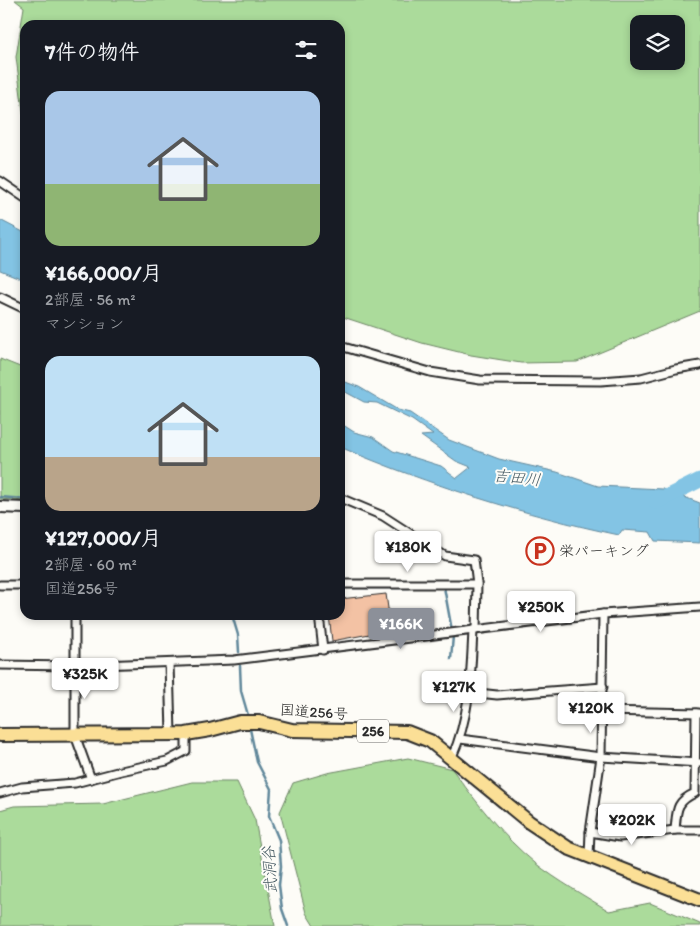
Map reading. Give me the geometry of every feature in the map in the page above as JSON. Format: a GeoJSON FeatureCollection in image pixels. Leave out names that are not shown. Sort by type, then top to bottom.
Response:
{"type":"FeatureCollection","features":[{"type":"Feature","properties":{"kind":"highway","name":"国道256号"},"geometry":{"type":"LineString","coordinates":[[0,735],[186,734],[240,722],[259,722],[292,730],[407,732],[430,741],[452,757],[529,822],[568,848],[700,900]]}},
{"type":"Feature","properties":{"kind":"street"},"geometry":{"type":"LineString","coordinates":[[0,181],[20,195]]}},
{"type":"Feature","properties":{"kind":"street"},"geometry":{"type":"LineString","coordinates":[[0,297],[20,307]]}},
{"type":"Feature","properties":{"kind":"street"},"geometry":{"type":"LineString","coordinates":[[345,347],[430,372],[480,380],[601,381],[641,378],[700,365]]}},
{"type":"Feature","properties":{"kind":"street"},"geometry":{"type":"LineString","coordinates":[[345,500],[383,516],[445,556],[474,560],[476,584],[475,630],[469,692],[460,739],[452,757]]}},
{"type":"Feature","properties":{"kind":"street"},"geometry":{"type":"LineString","coordinates":[[0,507],[20,508]]}},
{"type":"Feature","properties":{"kind":"street"},"geometry":{"type":"LineString","coordinates":[[345,584],[476,584]]}},
{"type":"Feature","properties":{"kind":"street"},"geometry":{"type":"LineString","coordinates":[[0,585],[20,586]]}},
{"type":"Feature","properties":{"kind":"street"},"geometry":{"type":"LineString","coordinates":[[0,665],[73,666],[234,660],[603,614],[700,607]]}},
{"type":"Feature","properties":{"kind":"street"},"geometry":{"type":"LineString","coordinates":[[589,856],[590,832],[601,758],[603,614]]}},
{"type":"Feature","properties":{"kind":"street"},"geometry":{"type":"LineString","coordinates":[[75,620],[73,666],[75,735],[91,779]]}},
{"type":"Feature","properties":{"kind":"street"},"geometry":{"type":"LineString","coordinates":[[320,620],[323,650]]}},
{"type":"Feature","properties":{"kind":"street"},"geometry":{"type":"LineString","coordinates":[[169,663],[171,734]]}},
{"type":"Feature","properties":{"kind":"street"},"geometry":{"type":"LineString","coordinates":[[469,692],[497,695],[603,687]]}},
{"type":"Feature","properties":{"kind":"street"},"geometry":{"type":"LineString","coordinates":[[602,711],[698,714],[695,794],[686,797],[678,806],[675,830]]}},
{"type":"Feature","properties":{"kind":"street"},"geometry":{"type":"LineString","coordinates":[[0,793],[22,787],[58,786],[121,770],[168,761],[186,751],[186,734]]}},
{"type":"Feature","properties":{"kind":"street"},"geometry":{"type":"LineString","coordinates":[[460,739],[601,758],[697,763]]}},
{"type":"Feature","properties":{"kind":"street"},"geometry":{"type":"LineString","coordinates":[[590,832],[620,836],[675,830],[700,830]]}},
{"type":"Feature","properties":{"kind":"green space"},"geometry":{"type":"Polygon","coordinates":[[[15,0],[700,0],[700,311],[577,362],[521,363],[471,355],[422,343],[345,318],[345,20],[22,20],[24,7],[15,0]]]}},
{"type":"Feature","properties":{"kind":"green space"},"geometry":{"type":"Polygon","coordinates":[[[20,32],[20,88],[16,57],[20,32]]]}},
{"type":"Feature","properties":{"kind":"green space"},"geometry":{"type":"Polygon","coordinates":[[[0,359],[20,367],[20,501],[0,499],[0,359]]]}},
{"type":"Feature","properties":{"kind":"green space"},"geometry":{"type":"Polygon","coordinates":[[[408,758],[452,769],[491,819],[523,853],[553,876],[609,911],[650,903],[700,924],[700,926],[314,926],[306,913],[280,812],[293,783],[327,773],[408,758]]]}},
{"type":"Feature","properties":{"kind":"green space"},"geometry":{"type":"Polygon","coordinates":[[[192,782],[237,782],[255,820],[275,926],[0,926],[0,810],[14,806],[103,804],[192,782]]]}},
{"type":"Feature","properties":{"kind":"water"},"geometry":{"type":"Polygon","coordinates":[[[0,220],[20,230],[20,278],[0,270],[0,220]]]}},
{"type":"Feature","properties":{"kind":"water","name":"吉田川"},"geometry":{"type":"Polygon","coordinates":[[[345,382],[359,387],[398,410],[410,413],[449,440],[499,459],[557,472],[598,486],[663,489],[700,503],[700,543],[655,541],[650,532],[622,530],[619,535],[548,518],[478,498],[408,474],[345,449],[345,426],[354,432],[373,437],[393,451],[441,466],[457,478],[471,467],[456,461],[421,436],[433,435],[412,420],[377,403],[364,402],[345,392],[345,382]]]}},
{"type":"Feature","properties":{"kind":"building"},"geometry":{"type":"Polygon","coordinates":[[[386,594],[391,630],[332,641],[330,620],[345,620],[345,598],[386,594]]]}},
{"type":"Feature","properties":{"kind":"waterway"},"geometry":{"type":"LineString","coordinates":[[656,502],[700,480]]}},
{"type":"Feature","properties":{"kind":"waterway"},"geometry":{"type":"LineString","coordinates":[[0,497],[20,499]]}},
{"type":"Feature","properties":{"kind":"waterway"},"geometry":{"type":"LineString","coordinates":[[444,587],[453,636],[451,659]]}},
{"type":"Feature","properties":{"kind":"waterway"},"geometry":{"type":"LineString","coordinates":[[345,588],[409,588]]}},
{"type":"Feature","properties":{"kind":"waterway","name":"武洞谷"},"geometry":{"type":"LineString","coordinates":[[234,620],[238,635],[239,652]]}},
{"type":"Feature","properties":{"kind":"waterway","name":"武洞谷"},"geometry":{"type":"LineString","coordinates":[[240,666],[241,691],[248,715]]}},
{"type":"Feature","properties":{"kind":"waterway","name":"武洞谷"},"geometry":{"type":"LineString","coordinates":[[250,729],[257,762],[271,789],[269,816],[279,840],[281,866],[279,885],[282,909],[288,926]]}},
{"type":"Feature","properties":{"kind":"place","name":"栄パーキング"},"geometry":{"type":"Point","coordinates":[540,551]}}]}
